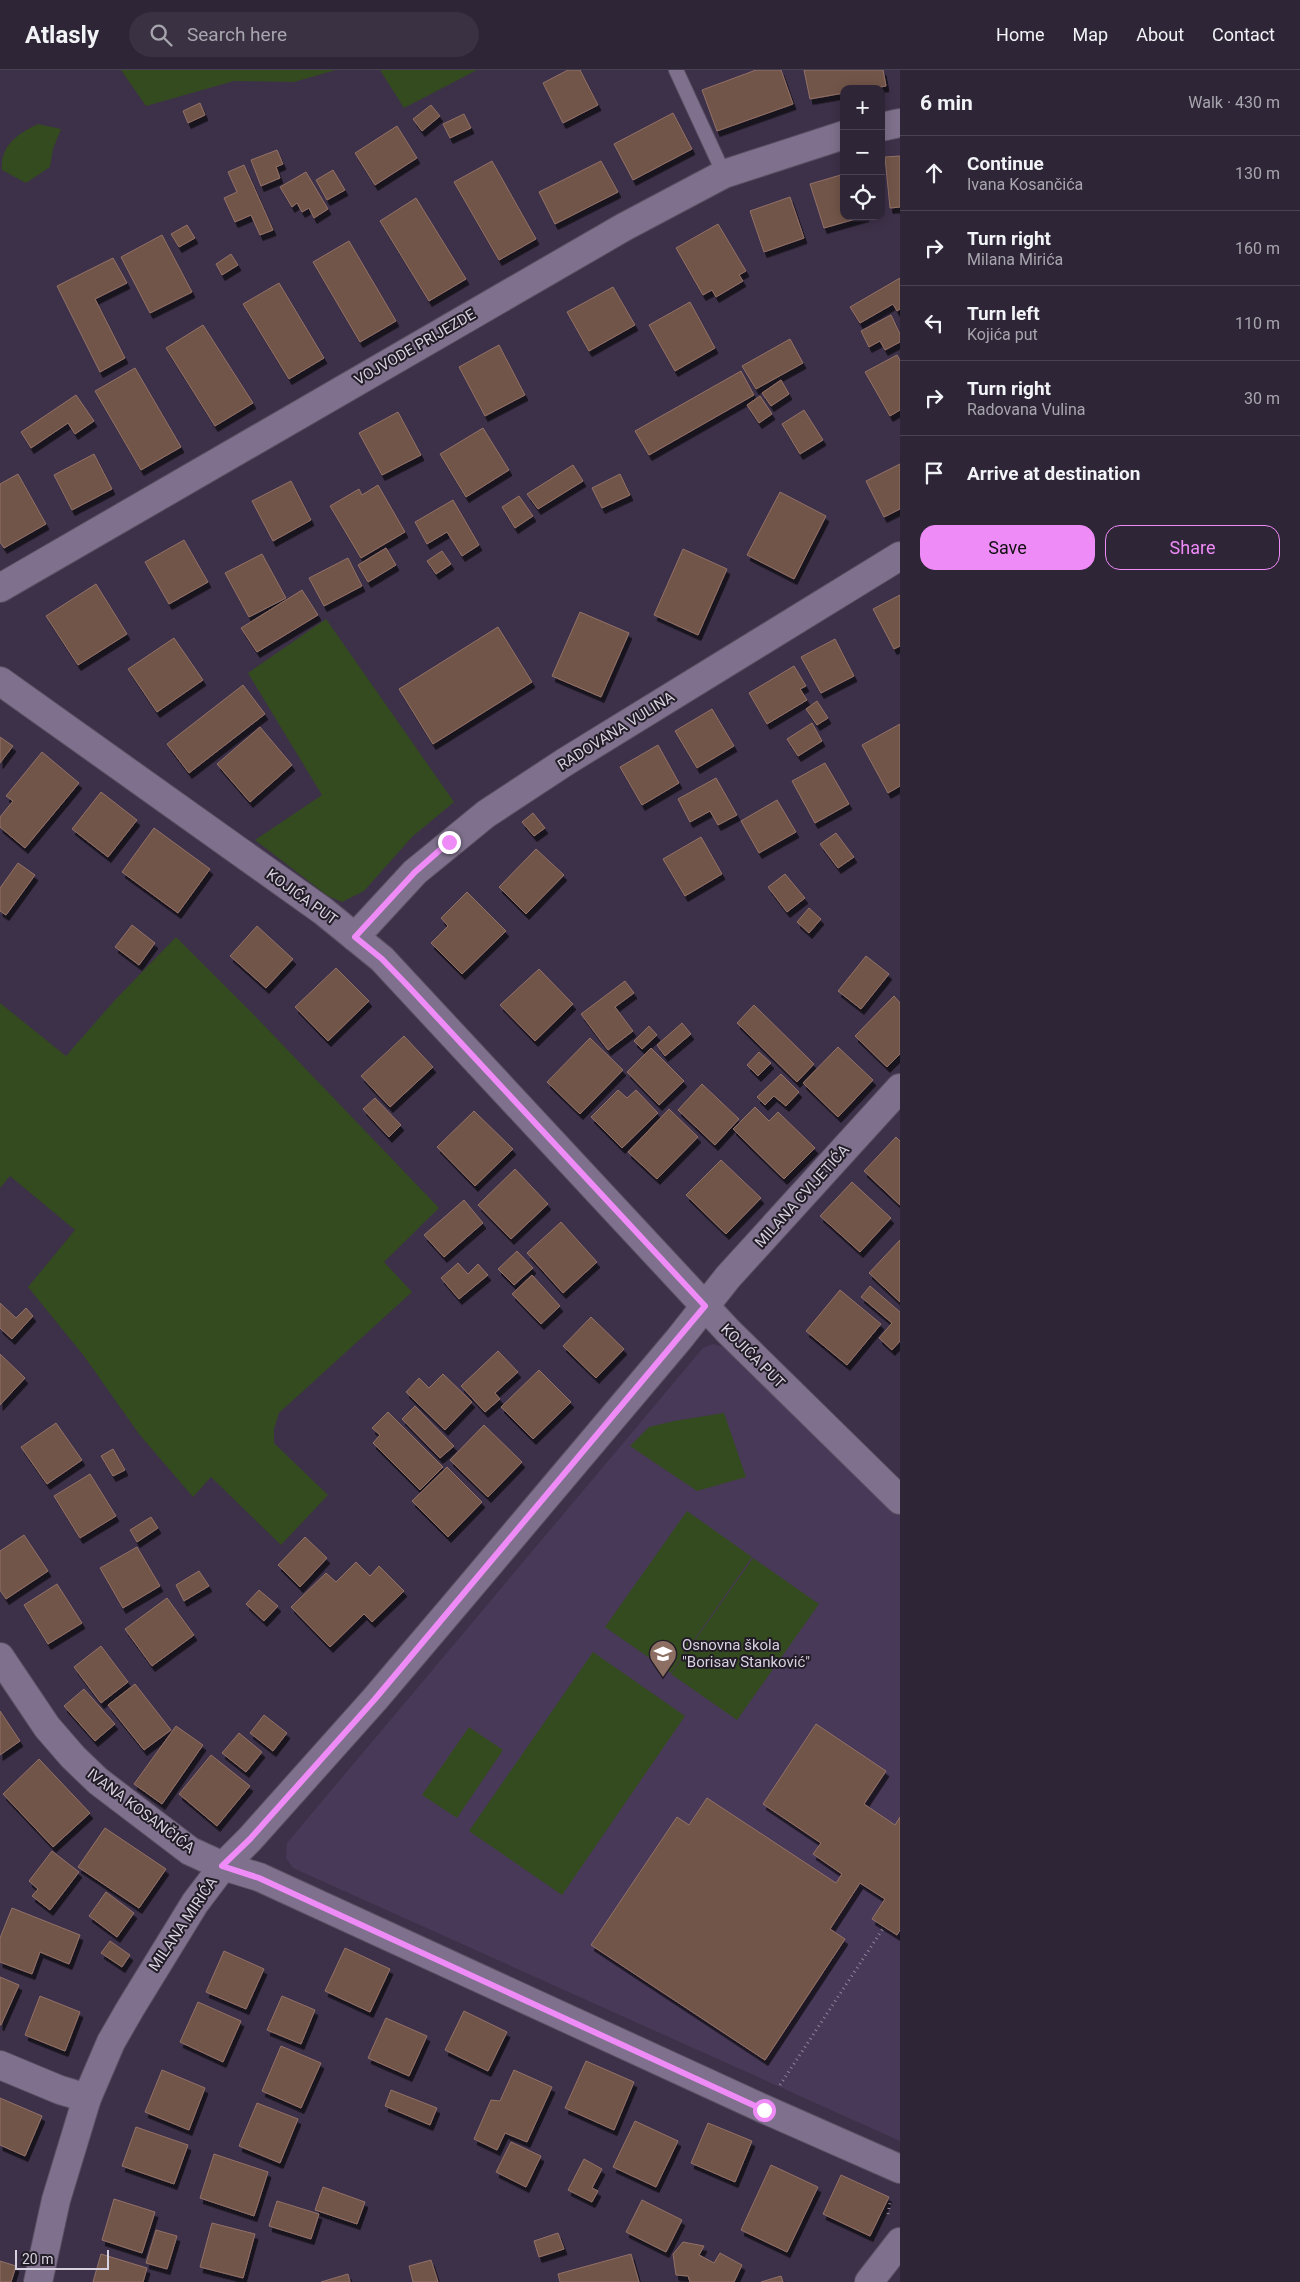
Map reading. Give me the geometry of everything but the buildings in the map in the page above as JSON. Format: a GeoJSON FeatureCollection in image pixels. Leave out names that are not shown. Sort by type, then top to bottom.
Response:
{"type":"FeatureCollection","features":[{"type":"Feature","properties":{"kind":"street"},"geometry":{"type":"LineString","coordinates":[[885,126],[900,123]]}},
{"type":"Feature","properties":{"kind":"street","name":"VOJVODE PRIJEZDE"},"geometry":{"type":"LineString","coordinates":[[0,588],[624,227],[724,174],[840,136]]}},
{"type":"Feature","properties":{"kind":"street","name":"RADOVANA VULINA"},"geometry":{"type":"LineString","coordinates":[[355,937],[415,872],[486,814],[582,752],[900,556]]}},
{"type":"Feature","properties":{"kind":"street","name":"KOJIĆA PUT"},"geometry":{"type":"LineString","coordinates":[[0,681],[323,911],[382,959],[741,1344],[900,1500]]}},
{"type":"Feature","properties":{"kind":"street","name":"MILANA CVIJETIĆA"},"geometry":{"type":"LineString","coordinates":[[705,1306],[735,1270],[900,1088]]}},
{"type":"Feature","properties":{"kind":"street","name":"MILANA MIRIĆA"},"geometry":{"type":"LineString","coordinates":[[38,2282],[56,2200],[87,2098],[111,2042],[149,1976],[195,1903],[222,1866],[250,1839],[375,1699],[705,1306]]}},
{"type":"Feature","properties":{"kind":"street","name":"IVANA KOSANČIĆA"},"geometry":{"type":"LineString","coordinates":[[0,1657],[47,1727],[73,1757],[98,1781],[190,1851],[222,1866],[259,1878],[764,2110],[900,2170]]}},
{"type":"Feature","properties":{"kind":"street"},"geometry":{"type":"LineString","coordinates":[[0,2065],[60,2090],[87,2098]]}},
{"type":"Feature","properties":{"kind":"street"},"geometry":{"type":"LineString","coordinates":[[869,2282],[900,2242]]}},
{"type":"Feature","properties":{"kind":"lane"},"geometry":{"type":"LineString","coordinates":[[676,70],[724,174]]}},
{"type":"Feature","properties":{"kind":"path"},"geometry":{"type":"LineString","coordinates":[[764,2110],[884,1927]]}},
{"type":"Feature","properties":{"kind":"shaded area","name":"Osnovna škola \"Borisav Stanković\""},"geometry":{"type":"Polygon","coordinates":[[[713,1344],[724,1347],[900,1513],[900,2141],[293,1868],[286,1858],[287,1843],[703,1348],[713,1344]]]}},
{"type":"Feature","properties":{"kind":"green space"},"geometry":{"type":"Polygon","coordinates":[[[121,70],[336,70],[294,82],[234,81],[146,106],[121,70]]]}},
{"type":"Feature","properties":{"kind":"green space"},"geometry":{"type":"Polygon","coordinates":[[[380,70],[477,70],[404,108],[380,70]]]}},
{"type":"Feature","properties":{"kind":"green space"},"geometry":{"type":"Polygon","coordinates":[[[38,124],[61,129],[53,149],[50,167],[26,183],[2,170],[2,161],[7,147],[12,141],[38,124]]]}},
{"type":"Feature","properties":{"kind":"green space"},"geometry":{"type":"Polygon","coordinates":[[[326,619],[454,802],[412,837],[364,891],[342,902],[328,896],[255,840],[322,795],[248,673],[326,619]]]}},
{"type":"Feature","properties":{"kind":"green space"},"geometry":{"type":"Polygon","coordinates":[[[176,937],[255,1016],[439,1208],[384,1262],[412,1292],[279,1413],[274,1429],[274,1443],[328,1495],[281,1545],[211,1477],[193,1497],[139,1434],[84,1356],[28,1287],[75,1230],[10,1176],[0,1188],[0,1003],[66,1056],[115,1000],[176,937]]]}},
{"type":"Feature","properties":{"kind":"green space"},"geometry":{"type":"Polygon","coordinates":[[[724,1413],[746,1477],[697,1491],[630,1446],[649,1427],[724,1413]]]}},
{"type":"Feature","properties":{"kind":"green space"},"geometry":{"type":"Polygon","coordinates":[[[687,1511],[752,1557],[671,1673],[605,1627],[687,1511]]]}},
{"type":"Feature","properties":{"kind":"green space"},"geometry":{"type":"Polygon","coordinates":[[[753,1558],[819,1604],[737,1720],[671,1674],[753,1558]]]}},
{"type":"Feature","properties":{"kind":"green space"},"geometry":{"type":"Polygon","coordinates":[[[593,1652],[685,1716],[562,1895],[469,1831],[593,1652]]]}},
{"type":"Feature","properties":{"kind":"green space"},"geometry":{"type":"Polygon","coordinates":[[[469,1727],[503,1750],[457,1818],[422,1795],[469,1727]]]}},
{"type":"Feature","properties":{"kind":"place","name":"Osnovna škola \"Borisav Stanković\""},"geometry":{"type":"Point","coordinates":[663,1678]}},
{"type":"Feature","properties":{"kind":"route"},"geometry":{"type":"LineString","coordinates":[[449,842],[415,872],[355,937],[382,959],[408,986],[705,1306],[375,1699],[250,1839],[222,1866],[259,1878],[699,2078],[764,2110]]}}]}
